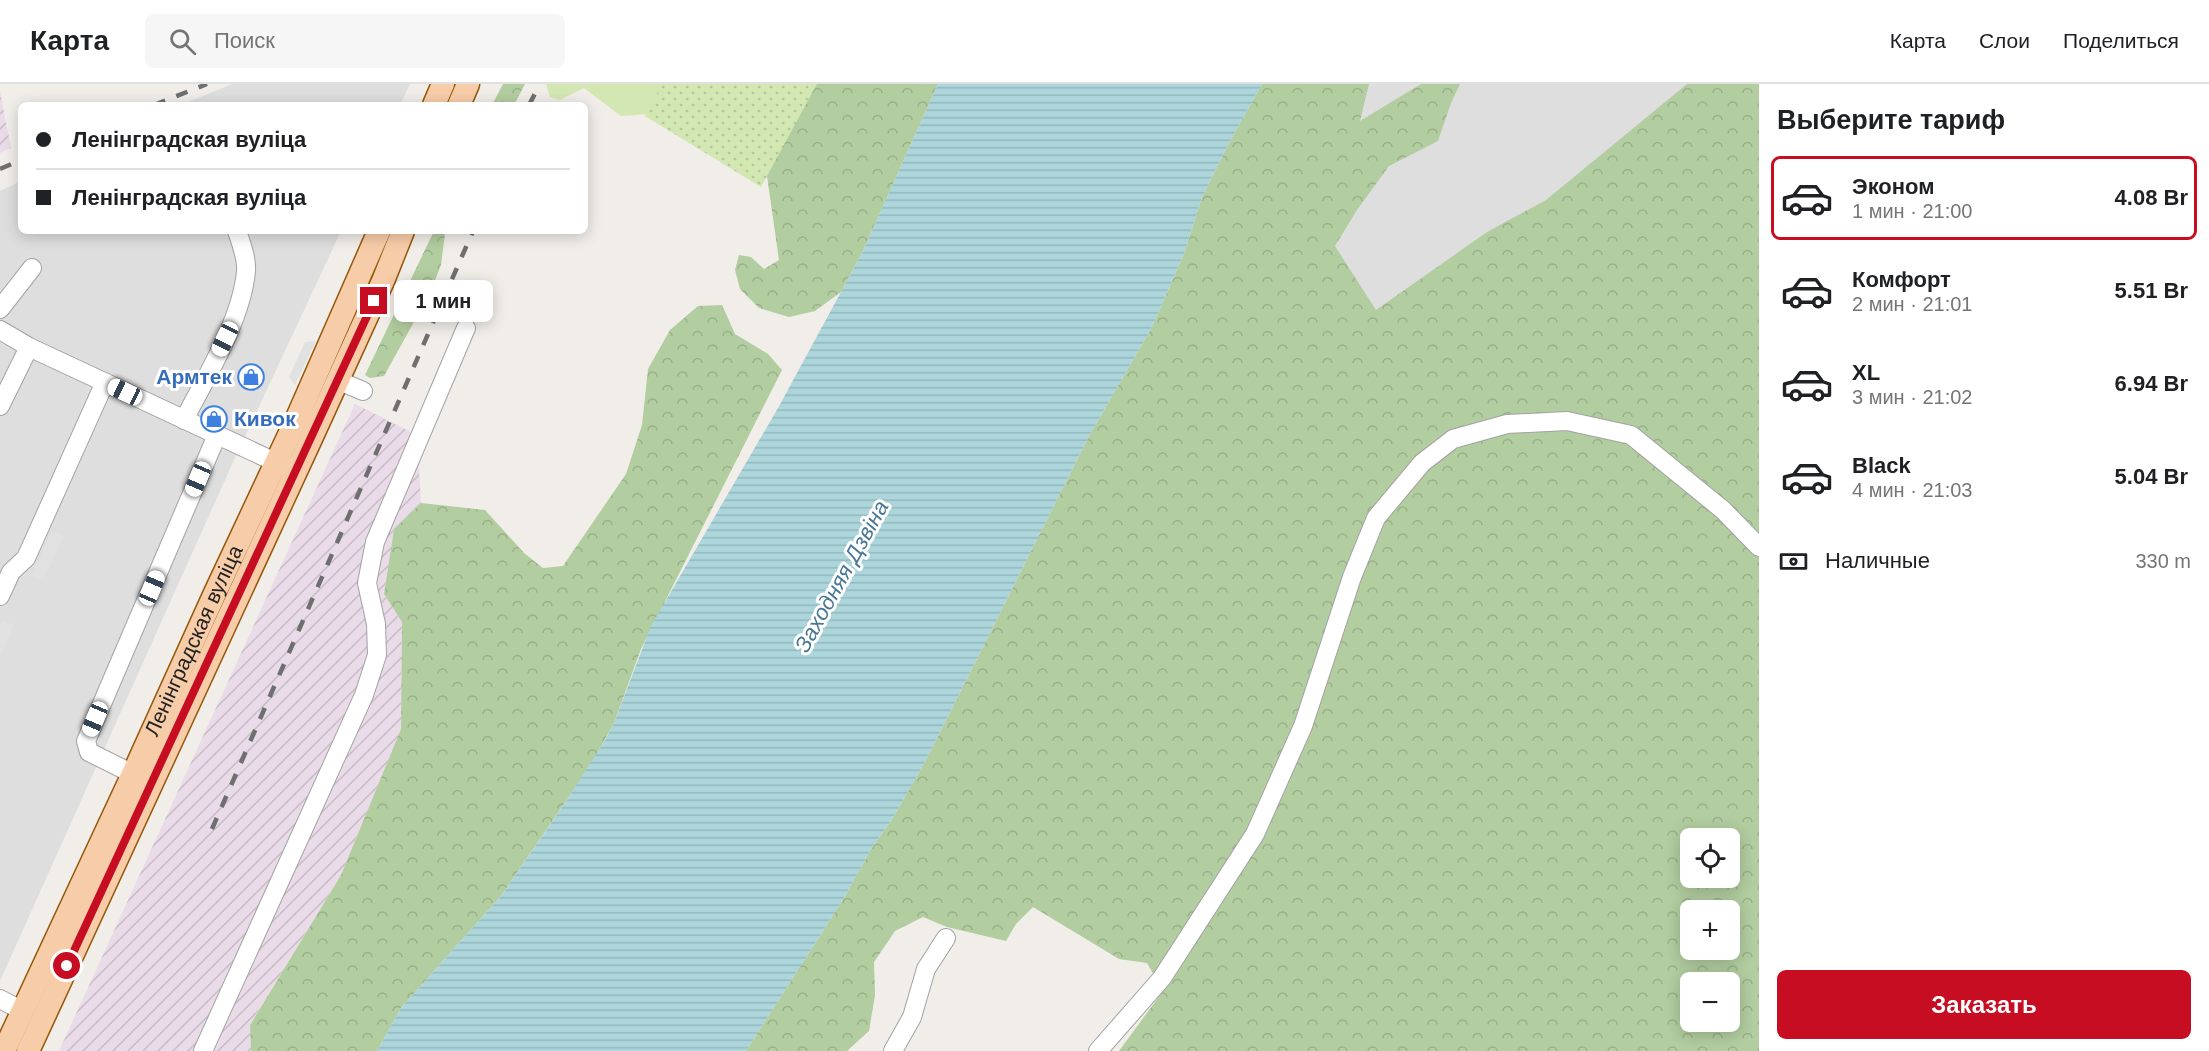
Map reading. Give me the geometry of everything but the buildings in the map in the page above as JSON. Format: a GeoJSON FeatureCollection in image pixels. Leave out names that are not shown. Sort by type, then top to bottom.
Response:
{"type":"FeatureCollection","features":[{"type":"Feature","properties":{"kind":"main road"},"geometry":{"type":"LineString","coordinates":[[435,102],[443,84]]}},
{"type":"Feature","properties":{"kind":"main road"},"geometry":{"type":"LineString","coordinates":[[460,102],[468,84]]}},
{"type":"Feature","properties":{"kind":"main road","name":"Ленінградская вуліца"},"geometry":{"type":"LineString","coordinates":[[4,1051],[204,670],[378,234]]}},
{"type":"Feature","properties":{"kind":"main road","name":"Ленінградская вуліца"},"geometry":{"type":"LineString","coordinates":[[28,1051],[127,814],[133,774],[184,660],[286,467],[337,380],[402,234]]}},
{"type":"Feature","properties":{"kind":"street"},"geometry":{"type":"LineString","coordinates":[[184,420],[225,339],[240,301],[246,270],[238,234]]}},
{"type":"Feature","properties":{"kind":"street"},"geometry":{"type":"LineString","coordinates":[[0,309],[32,268]]}},
{"type":"Feature","properties":{"kind":"street"},"geometry":{"type":"LineString","coordinates":[[203,1051],[364,695],[377,656],[376,624],[367,583],[375,542],[466,328]]}},
{"type":"Feature","properties":{"kind":"street"},"geometry":{"type":"LineString","coordinates":[[0,330],[29,347],[286,467]]}},
{"type":"Feature","properties":{"kind":"street"},"geometry":{"type":"LineString","coordinates":[[0,406],[29,347]]}},
{"type":"Feature","properties":{"kind":"street"},"geometry":{"type":"LineString","coordinates":[[337,380],[363,392]]}},
{"type":"Feature","properties":{"kind":"street"},"geometry":{"type":"LineString","coordinates":[[0,596],[11,572],[26,558],[105,382]]}},
{"type":"Feature","properties":{"kind":"street"},"geometry":{"type":"LineString","coordinates":[[1098,1051],[1162,978],[1256,834],[1303,726],[1352,577],[1376,518],[1422,463],[1453,439],[1507,424],[1568,421],[1631,435],[1723,510],[1759,547]]}},
{"type":"Feature","properties":{"kind":"street"},"geometry":{"type":"LineString","coordinates":[[133,774],[89,752],[86,741],[217,435]]}},
{"type":"Feature","properties":{"kind":"street"},"geometry":{"type":"LineString","coordinates":[[184,660],[204,670]]}},
{"type":"Feature","properties":{"kind":"street"},"geometry":{"type":"LineString","coordinates":[[893,1051],[912,1017],[926,969],[946,938]]}},
{"type":"Feature","properties":{"kind":"street"},"geometry":{"type":"LineString","coordinates":[[0,999],[23,1011]]}},
{"type":"Feature","properties":{"kind":"shaded area"},"geometry":{"type":"Polygon","coordinates":[[[232,84],[410,84],[401,102],[188,102],[232,84]]]}},
{"type":"Feature","properties":{"kind":"shaded area"},"geometry":{"type":"Polygon","coordinates":[[[1321,84],[1704,84],[1593,174],[1378,323],[1268,171],[1321,84]]]}},
{"type":"Feature","properties":{"kind":"shaded area"},"geometry":{"type":"Polygon","coordinates":[[[0,92],[11,148],[0,153],[0,92]]]}},
{"type":"Feature","properties":{"kind":"shaded area"},"geometry":{"type":"Polygon","coordinates":[[[18,182],[18,234],[340,234],[234,460],[0,981],[0,191],[18,182]]]}},
{"type":"Feature","properties":{"kind":"shaded area"},"geometry":{"type":"Polygon","coordinates":[[[316,341],[295,385],[289,377],[305,342],[316,341]]]}},
{"type":"Feature","properties":{"kind":"shaded area"},"geometry":{"type":"Polygon","coordinates":[[[355,404],[417,435],[421,503],[394,529],[384,594],[402,622],[401,729],[341,875],[250,1024],[251,1051],[59,1051],[355,404]]]}},
{"type":"Feature","properties":{"kind":"shaded area"},"geometry":{"type":"Polygon","coordinates":[[[52,531],[64,537],[43,581],[31,576],[52,531]]]}},
{"type":"Feature","properties":{"kind":"shaded area"},"geometry":{"type":"Polygon","coordinates":[[[3,620],[14,625],[0,656],[0,626],[3,620]]]}},
{"type":"Feature","properties":{"kind":"green space"},"geometry":{"type":"Polygon","coordinates":[[[503,84],[525,84],[516,102],[494,102],[503,84]]]}},
{"type":"Feature","properties":{"kind":"green space"},"geometry":{"type":"Polygon","coordinates":[[[546,84],[670,84],[649,114],[621,116],[584,88],[560,100],[550,97],[546,84]]]}},
{"type":"Feature","properties":{"kind":"green space"},"geometry":{"type":"Polygon","coordinates":[[[662,84],[817,84],[761,187],[645,116],[662,84]]]}},
{"type":"Feature","properties":{"kind":"green space"},"geometry":{"type":"Polygon","coordinates":[[[745,84],[938,84],[862,253],[841,292],[815,311],[789,317],[759,308],[740,289],[735,270],[739,255],[751,257],[764,269],[779,260],[765,162],[745,84]]]}},
{"type":"Feature","properties":{"kind":"green space"},"geometry":{"type":"Polygon","coordinates":[[[1262,84],[1369,84],[1360,121],[1421,84],[1460,84],[1438,141],[1389,166],[1357,210],[1335,246],[1376,310],[1487,232],[1546,200],[1687,84],[1759,84],[1759,1051],[1119,1051],[1163,991],[1147,963],[1119,959],[1033,907],[1016,924],[1006,941],[947,927],[923,917],[895,931],[874,962],[875,995],[869,1031],[847,1051],[746,1051],[842,901],[926,760],[1089,436],[1152,327],[1185,251],[1202,197],[1262,84]]]}},
{"type":"Feature","properties":{"kind":"green space"},"geometry":{"type":"Polygon","coordinates":[[[433,234],[445,234],[441,265],[430,293],[384,376],[370,378],[365,375],[433,234]]]}},
{"type":"Feature","properties":{"kind":"green space"},"geometry":{"type":"Polygon","coordinates":[[[722,305],[735,334],[768,354],[782,370],[641,649],[614,723],[590,766],[501,896],[401,1008],[377,1051],[251,1051],[250,1025],[341,875],[401,729],[402,622],[384,594],[394,529],[421,503],[485,510],[524,553],[543,568],[563,566],[626,474],[642,425],[648,369],[670,330],[698,306],[722,305]]]}},
{"type":"Feature","properties":{"kind":"water","name":"Заходняя Дзвіна"},"geometry":{"type":"Polygon","coordinates":[[[938,84],[1262,84],[1202,197],[1185,251],[1152,327],[1089,436],[926,760],[891,821],[873,846],[842,901],[746,1051],[377,1051],[401,1008],[501,896],[605,740],[614,723],[651,626],[778,408],[862,253],[938,84]]]}},
{"type":"Feature","properties":{"kind":"railway"},"geometry":{"type":"LineString","coordinates":[[162,102],[207,84]]}},
{"type":"Feature","properties":{"kind":"railway"},"geometry":{"type":"LineString","coordinates":[[531,102],[540,84]]}},
{"type":"Feature","properties":{"kind":"railway"},"geometry":{"type":"LineString","coordinates":[[0,169],[18,161]]}},
{"type":"Feature","properties":{"kind":"railway"},"geometry":{"type":"LineString","coordinates":[[212,829],[472,234]]}},
{"type":"Feature","properties":{"kind":"place","name":"Армтек"},"geometry":{"type":"Point","coordinates":[251,377]}},
{"type":"Feature","properties":{"kind":"place","name":"Кивок"},"geometry":{"type":"Point","coordinates":[214,419]}},
{"type":"Feature","properties":{"kind":"route"},"geometry":{"type":"LineString","coordinates":[[67,966],[374,301]]}}]}
